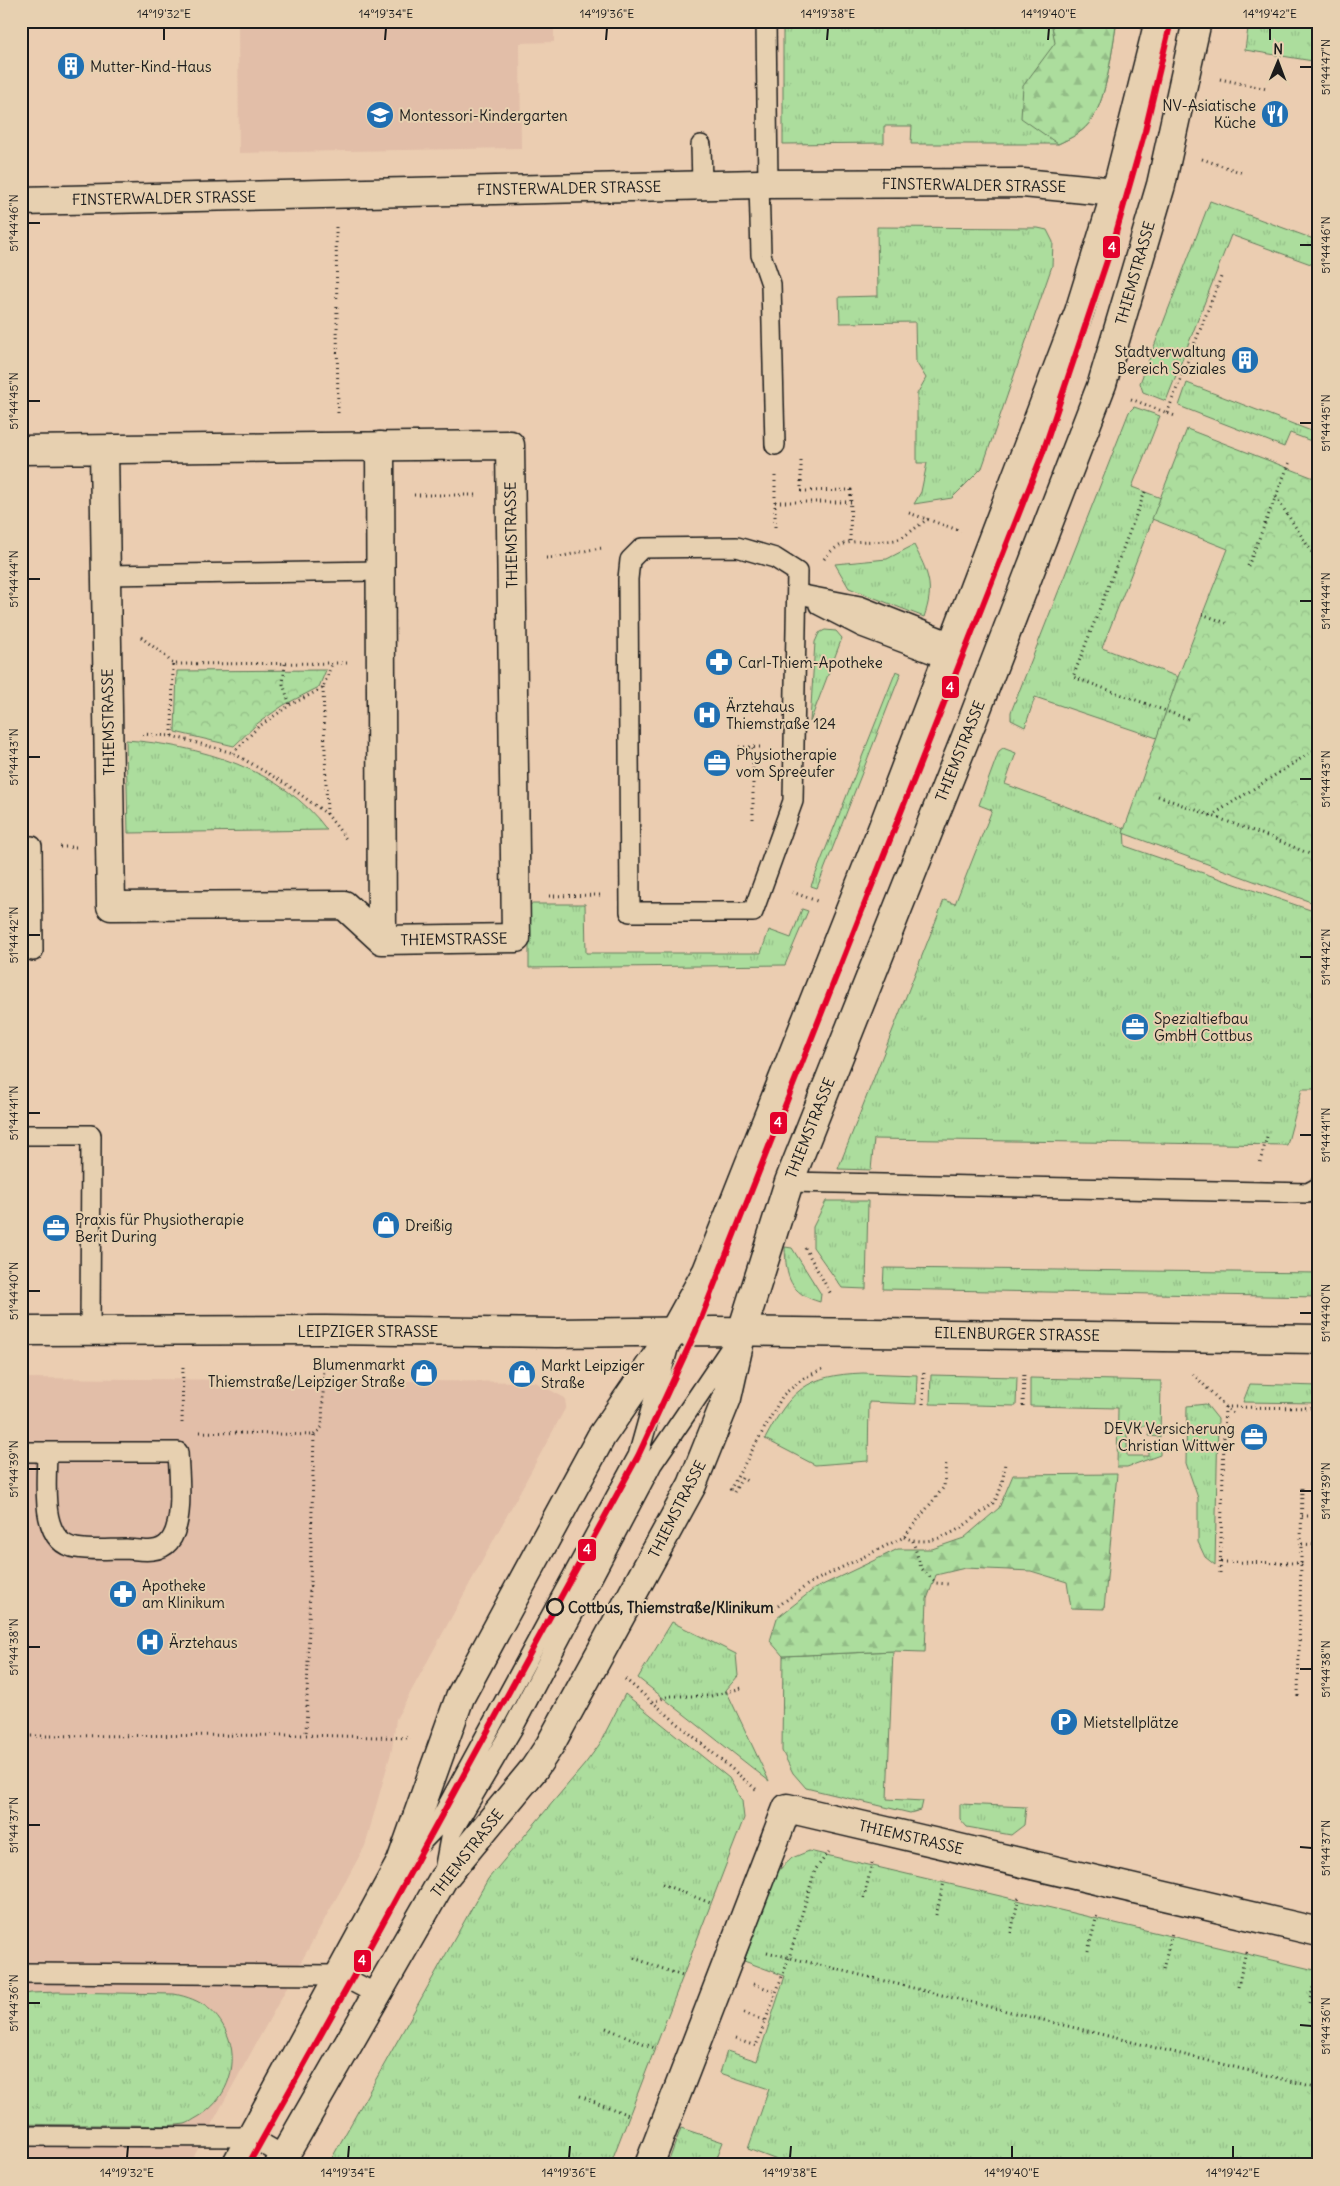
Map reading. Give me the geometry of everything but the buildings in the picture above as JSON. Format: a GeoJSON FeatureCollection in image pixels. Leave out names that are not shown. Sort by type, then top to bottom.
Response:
{"type":"FeatureCollection","features":[{"type":"Feature","properties":{"kind":"street"},"geometry":{"type":"LineString","coordinates":[[236,2165],[401,1862],[460,1697],[601,1437],[674,1331],[707,1271],[951,651],[1079,312],[1116,192],[1159,21]]}},
{"type":"Feature","properties":{"kind":"street","name":"THIEMSTRASSE"},"geometry":{"type":"LineString","coordinates":[[282,2160],[443,1879],[534,1769],[550,1745],[692,1485],[727,1398],[742,1331],[789,1182],[969,729],[1102,384],[1161,185],[1196,21]]}},
{"type":"Feature","properties":{"kind":"street","name":"FINSTERWALDER STRASSE"},"geometry":{"type":"LineString","coordinates":[[21,201],[702,184],[1023,183],[1116,192]]}},
{"type":"Feature","properties":{"kind":"street","name":"THIEMSTRASSE"},"geometry":{"type":"LineString","coordinates":[[21,450],[510,445],[516,938],[382,940],[344,905],[111,906],[104,450]]}},
{"type":"Feature","properties":{"kind":"street"},"geometry":{"type":"LineString","coordinates":[[380,446],[382,940]]}},
{"type":"Feature","properties":{"kind":"street","name":"LEIPZIGER STRASSE"},"geometry":{"type":"LineString","coordinates":[[21,1331],[325,1330],[557,1333],[715,1331]]}},
{"type":"Feature","properties":{"kind":"street","name":"EILENBURGER STRASSE"},"geometry":{"type":"LineString","coordinates":[[715,1331],[1319,1339]]}},
{"type":"Feature","properties":{"kind":"street","name":"THIEMSTRASSE"},"geometry":{"type":"LineString","coordinates":[[649,2165],[787,1808],[1319,1932]]}},
{"type":"Feature","properties":{"kind":"lane"},"geometry":{"type":"LineString","coordinates":[[766,21],[761,255],[770,284],[775,445]]}},
{"type":"Feature","properties":{"kind":"lane"},"geometry":{"type":"LineString","coordinates":[[701,145],[702,184]]}},
{"type":"Feature","properties":{"kind":"lane"},"geometry":{"type":"LineString","coordinates":[[737,547],[775,558],[797,572],[793,801],[753,912],[630,912],[628,579],[630,560],[642,548],[737,547]]}},
{"type":"Feature","properties":{"kind":"lane"},"geometry":{"type":"LineString","coordinates":[[105,575],[380,570]]}},
{"type":"Feature","properties":{"kind":"lane"},"geometry":{"type":"LineString","coordinates":[[798,594],[860,606],[951,651]]}},
{"type":"Feature","properties":{"kind":"lane"},"geometry":{"type":"LineString","coordinates":[[798,594],[859,634],[951,651]]}},
{"type":"Feature","properties":{"kind":"lane"},"geometry":{"type":"LineString","coordinates":[[27,846],[33,951]]}},
{"type":"Feature","properties":{"kind":"lane"},"geometry":{"type":"LineString","coordinates":[[21,1135],[91,1135],[90,1331]]}},
{"type":"Feature","properties":{"kind":"lane"},"geometry":{"type":"LineString","coordinates":[[789,1182],[1308,1193],[1319,1187]]}},
{"type":"Feature","properties":{"kind":"lane"},"geometry":{"type":"LineString","coordinates":[[401,1862],[436,1827],[638,1456],[674,1331]]}},
{"type":"Feature","properties":{"kind":"lane"},"geometry":{"type":"LineString","coordinates":[[443,1879],[452,1833],[514,1726],[652,1464],[742,1331]]}},
{"type":"Feature","properties":{"kind":"lane"},"geometry":{"type":"LineString","coordinates":[[21,1452],[48,1452],[178,1452],[177,1527],[168,1542],[156,1550],[131,1550],[74,1548],[59,1540],[48,1522],[48,1452]]}},
{"type":"Feature","properties":{"kind":"lane"},"geometry":{"type":"LineString","coordinates":[[21,1973],[340,1975],[376,1994]]}},
{"type":"Feature","properties":{"kind":"lane"},"geometry":{"type":"LineString","coordinates":[[21,2136],[251,2137],[282,2160]]}},
{"type":"Feature","properties":{"kind":"path"},"geometry":{"type":"LineString","coordinates":[[1220,80],[1267,89]]}},
{"type":"Feature","properties":{"kind":"path"},"geometry":{"type":"LineString","coordinates":[[1202,159],[1243,173]]}},
{"type":"Feature","properties":{"kind":"path"},"geometry":{"type":"LineString","coordinates":[[336,227],[338,409]]}},
{"type":"Feature","properties":{"kind":"path"},"geometry":{"type":"LineString","coordinates":[[1167,413],[1221,277]]}},
{"type":"Feature","properties":{"kind":"path"},"geometry":{"type":"LineString","coordinates":[[1126,396],[1174,416]]}},
{"type":"Feature","properties":{"kind":"path"},"geometry":{"type":"LineString","coordinates":[[775,445],[775,558]]}},
{"type":"Feature","properties":{"kind":"path"},"geometry":{"type":"LineString","coordinates":[[800,459],[801,491],[851,490],[850,542]]}},
{"type":"Feature","properties":{"kind":"path"},"geometry":{"type":"LineString","coordinates":[[1248,566],[1290,461]]}},
{"type":"Feature","properties":{"kind":"path"},"geometry":{"type":"LineString","coordinates":[[1145,492],[1073,678],[1188,719]]}},
{"type":"Feature","properties":{"kind":"path"},"geometry":{"type":"LineString","coordinates":[[380,496],[511,495]]}},
{"type":"Feature","properties":{"kind":"path"},"geometry":{"type":"LineString","coordinates":[[1275,496],[1319,563]]}},
{"type":"Feature","properties":{"kind":"path"},"geometry":{"type":"LineString","coordinates":[[775,502],[851,502]]}},
{"type":"Feature","properties":{"kind":"path"},"geometry":{"type":"LineString","coordinates":[[909,513],[962,531]]}},
{"type":"Feature","properties":{"kind":"path"},"geometry":{"type":"LineString","coordinates":[[798,594],[832,549],[850,542],[897,540],[928,519]]}},
{"type":"Feature","properties":{"kind":"path"},"geometry":{"type":"LineString","coordinates":[[1312,553],[1319,536]]}},
{"type":"Feature","properties":{"kind":"path"},"geometry":{"type":"LineString","coordinates":[[512,558],[561,558],[591,549],[642,548]]}},
{"type":"Feature","properties":{"kind":"path"},"geometry":{"type":"LineString","coordinates":[[107,611],[164,654],[173,664],[172,736]]}},
{"type":"Feature","properties":{"kind":"path"},"geometry":{"type":"LineString","coordinates":[[1202,614],[1226,623]]}},
{"type":"Feature","properties":{"kind":"path"},"geometry":{"type":"LineString","coordinates":[[327,814],[323,688],[332,663]]}},
{"type":"Feature","properties":{"kind":"path"},"geometry":{"type":"LineString","coordinates":[[173,664],[381,663]]}},
{"type":"Feature","properties":{"kind":"path"},"geometry":{"type":"LineString","coordinates":[[285,664],[283,684],[290,705]]}},
{"type":"Feature","properties":{"kind":"path"},"geometry":{"type":"LineString","coordinates":[[233,753],[258,727],[290,705],[323,688]]}},
{"type":"Feature","properties":{"kind":"path"},"geometry":{"type":"LineString","coordinates":[[109,732],[172,736],[233,753],[286,784],[327,814],[381,884]]}},
{"type":"Feature","properties":{"kind":"path"},"geometry":{"type":"LineString","coordinates":[[739,747],[759,748]]}},
{"type":"Feature","properties":{"kind":"path"},"geometry":{"type":"LineString","coordinates":[[1211,816],[1319,747]]}},
{"type":"Feature","properties":{"kind":"path"},"geometry":{"type":"LineString","coordinates":[[752,748],[753,821]]}},
{"type":"Feature","properties":{"kind":"path"},"geometry":{"type":"LineString","coordinates":[[1158,796],[1275,839],[1319,858]]}},
{"type":"Feature","properties":{"kind":"path"},"geometry":{"type":"LineString","coordinates":[[27,846],[111,847]]}},
{"type":"Feature","properties":{"kind":"path"},"geometry":{"type":"LineString","coordinates":[[516,897],[631,895]]}},
{"type":"Feature","properties":{"kind":"path"},"geometry":{"type":"LineString","coordinates":[[306,1735],[314,1435],[322,1426],[324,1355]]}},
{"type":"Feature","properties":{"kind":"path"},"geometry":{"type":"LineString","coordinates":[[182,1432],[183,1363]]}},
{"type":"Feature","properties":{"kind":"path"},"geometry":{"type":"LineString","coordinates":[[922,1404],[924,1369]]}},
{"type":"Feature","properties":{"kind":"path"},"geometry":{"type":"LineString","coordinates":[[1023,1406],[1024,1372]]}},
{"type":"Feature","properties":{"kind":"path"},"geometry":{"type":"LineString","coordinates":[[1193,1374],[1235,1416]]}},
{"type":"Feature","properties":{"kind":"path"},"geometry":{"type":"LineString","coordinates":[[1225,1407],[1319,1408]]}},
{"type":"Feature","properties":{"kind":"path"},"geometry":{"type":"LineString","coordinates":[[1220,1573],[1225,1407]]}},
{"type":"Feature","properties":{"kind":"path"},"geometry":{"type":"LineString","coordinates":[[191,1432],[314,1435]]}},
{"type":"Feature","properties":{"kind":"path"},"geometry":{"type":"LineString","coordinates":[[904,1537],[913,1541],[933,1541],[964,1526],[994,1502],[1003,1480],[1006,1461]]}},
{"type":"Feature","properties":{"kind":"path"},"geometry":{"type":"LineString","coordinates":[[774,1609],[810,1583],[904,1537],[944,1487],[946,1462]]}},
{"type":"Feature","properties":{"kind":"path"},"geometry":{"type":"LineString","coordinates":[[730,1489],[734,1492],[742,1478],[747,1481]]}},
{"type":"Feature","properties":{"kind":"path"},"geometry":{"type":"LineString","coordinates":[[1298,1696],[1302,1485]]}},
{"type":"Feature","properties":{"kind":"path"},"geometry":{"type":"LineString","coordinates":[[1302,1516],[1319,1516]]}},
{"type":"Feature","properties":{"kind":"path"},"geometry":{"type":"LineString","coordinates":[[913,1541],[921,1568],[936,1583],[948,1584]]}},
{"type":"Feature","properties":{"kind":"path"},"geometry":{"type":"LineString","coordinates":[[1301,1544],[1319,1544]]}},
{"type":"Feature","properties":{"kind":"path"},"geometry":{"type":"LineString","coordinates":[[1221,1562],[1301,1564]]}},
{"type":"Feature","properties":{"kind":"path"},"geometry":{"type":"LineString","coordinates":[[623,1677],[759,1792]]}},
{"type":"Feature","properties":{"kind":"path"},"geometry":{"type":"LineString","coordinates":[[651,1702],[670,1696],[711,1696],[742,1688]]}},
{"type":"Feature","properties":{"kind":"path"},"geometry":{"type":"LineString","coordinates":[[21,1736],[306,1735],[410,1738]]}},
{"type":"Feature","properties":{"kind":"path"},"geometry":{"type":"LineString","coordinates":[[702,2027],[756,2046],[789,1958],[815,1870],[834,1846]]}},
{"type":"Feature","properties":{"kind":"path"},"geometry":{"type":"LineString","coordinates":[[864,1898],[874,1855]]}},
{"type":"Feature","properties":{"kind":"path"},"geometry":{"type":"LineString","coordinates":[[936,1915],[946,1873]]}},
{"type":"Feature","properties":{"kind":"path"},"geometry":{"type":"LineString","coordinates":[[662,1884],[721,1907]]}},
{"type":"Feature","properties":{"kind":"path"},"geometry":{"type":"LineString","coordinates":[[1011,1933],[1021,1891]]}},
{"type":"Feature","properties":{"kind":"path"},"geometry":{"type":"LineString","coordinates":[[1088,1951],[1098,1909]]}},
{"type":"Feature","properties":{"kind":"path"},"geometry":{"type":"LineString","coordinates":[[1163,1969],[1174,1927]]}},
{"type":"Feature","properties":{"kind":"path"},"geometry":{"type":"LineString","coordinates":[[735,1943],[789,1958],[1319,2088]]}},
{"type":"Feature","properties":{"kind":"path"},"geometry":{"type":"LineString","coordinates":[[1238,1987],[1248,1945]]}},
{"type":"Feature","properties":{"kind":"path"},"geometry":{"type":"LineString","coordinates":[[634,1958],[692,1980]]}},
{"type":"Feature","properties":{"kind":"path"},"geometry":{"type":"LineString","coordinates":[[1309,2003],[1319,1965]]}},
{"type":"Feature","properties":{"kind":"path"},"geometry":{"type":"LineString","coordinates":[[771,1991],[776,1992]]}},
{"type":"Feature","properties":{"kind":"path"},"geometry":{"type":"LineString","coordinates":[[761,2019],[765,2021]]}},
{"type":"Feature","properties":{"kind":"path"},"geometry":{"type":"LineString","coordinates":[[606,2028],[664,2052]]}},
{"type":"Feature","properties":{"kind":"path"},"geometry":{"type":"LineString","coordinates":[[580,2096],[638,2118]]}},
{"type":"Feature","properties":{"kind":"shaded area","name":"Montessori-Kindergarten"},"geometry":{"type":"Polygon","coordinates":[[[238,21],[554,21],[554,42],[520,43],[521,148],[239,153],[238,21]]]}},
{"type":"Feature","properties":{"kind":"shaded area"},"geometry":{"type":"Polygon","coordinates":[[[21,1378],[535,1382],[565,1398],[566,1407],[396,1719],[392,1749],[365,1846],[189,2165],[21,2165],[21,1378]]]}},
{"type":"Feature","properties":{"kind":"green space"},"geometry":{"type":"Polygon","coordinates":[[[783,21],[1117,21],[1105,86],[1097,110],[1089,124],[1081,131],[1058,144],[911,144],[912,126],[884,126],[884,143],[783,144],[783,21]]]}},
{"type":"Feature","properties":{"kind":"green space"},"geometry":{"type":"Polygon","coordinates":[[[1051,21],[1117,21],[1105,86],[1097,110],[1089,124],[1081,131],[1058,144],[1021,118],[1023,86],[1055,43],[1051,21]]]}},
{"type":"Feature","properties":{"kind":"green space"},"geometry":{"type":"Polygon","coordinates":[[[1249,21],[1319,21],[1319,62],[1245,50],[1249,21]]]}},
{"type":"Feature","properties":{"kind":"green space"},"geometry":{"type":"Polygon","coordinates":[[[1210,201],[1319,241],[1319,267],[1231,235],[1166,401],[1143,392],[1140,383],[1210,201]]]}},
{"type":"Feature","properties":{"kind":"green space"},"geometry":{"type":"Polygon","coordinates":[[[877,227],[1038,228],[1047,230],[1053,242],[1052,266],[982,468],[952,498],[914,504],[921,492],[927,463],[917,463],[917,394],[926,378],[916,362],[915,322],[840,323],[839,297],[878,296],[877,227]]]}},
{"type":"Feature","properties":{"kind":"green space"},"geometry":{"type":"Polygon","coordinates":[[[1187,383],[1319,434],[1319,444],[1290,433],[1284,447],[1179,406],[1187,383]]]}},
{"type":"Feature","properties":{"kind":"green space"},"geometry":{"type":"Polygon","coordinates":[[[1134,407],[1160,416],[1132,487],[1161,498],[1102,648],[1178,677],[1157,738],[1035,697],[1025,727],[1011,720],[1011,712],[1129,412],[1134,407]]]}},
{"type":"Feature","properties":{"kind":"green space"},"geometry":{"type":"Polygon","coordinates":[[[1187,429],[1319,480],[1319,905],[1123,833],[1178,677],[1228,549],[1152,519],[1187,429]]]}},
{"type":"Feature","properties":{"kind":"green space"},"geometry":{"type":"Polygon","coordinates":[[[914,545],[928,580],[929,597],[924,617],[849,588],[835,564],[887,559],[914,545]]]}},
{"type":"Feature","properties":{"kind":"green space"},"geometry":{"type":"Polygon","coordinates":[[[825,630],[836,631],[842,638],[810,722],[815,642],[819,633],[825,630]]]}},
{"type":"Feature","properties":{"kind":"green space"},"geometry":{"type":"Polygon","coordinates":[[[326,670],[319,687],[284,705],[258,723],[234,746],[175,732],[177,671],[326,670]]]}},
{"type":"Feature","properties":{"kind":"green space"},"geometry":{"type":"Polygon","coordinates":[[[896,671],[901,673],[817,888],[811,886],[896,671]]]}},
{"type":"Feature","properties":{"kind":"green space"},"geometry":{"type":"Polygon","coordinates":[[[126,740],[182,748],[237,764],[263,776],[287,791],[309,809],[327,830],[128,833],[126,740]]]}},
{"type":"Feature","properties":{"kind":"green space"},"geometry":{"type":"Polygon","coordinates":[[[1003,748],[1016,753],[1005,784],[1124,828],[1125,846],[1319,913],[1319,1089],[1302,1089],[1287,1145],[874,1139],[871,1170],[838,1169],[944,900],[955,904],[992,810],[979,805],[999,751],[1003,748]]]}},
{"type":"Feature","properties":{"kind":"green space"},"geometry":{"type":"Polygon","coordinates":[[[529,904],[585,904],[586,953],[761,953],[769,930],[791,938],[802,909],[808,911],[785,965],[529,968],[529,904]]]}},
{"type":"Feature","properties":{"kind":"green space"},"geometry":{"type":"Polygon","coordinates":[[[826,1201],[868,1201],[866,1289],[842,1288],[813,1247],[813,1227],[826,1201]]]}},
{"type":"Feature","properties":{"kind":"green space"},"geometry":{"type":"Polygon","coordinates":[[[785,1247],[792,1248],[821,1294],[820,1302],[802,1294],[791,1282],[788,1275],[785,1247]]]}},
{"type":"Feature","properties":{"kind":"green space"},"geometry":{"type":"Polygon","coordinates":[[[884,1268],[1319,1273],[1319,1297],[883,1289],[884,1268]]]}},
{"type":"Feature","properties":{"kind":"green space"},"geometry":{"type":"Polygon","coordinates":[[[863,1373],[917,1375],[916,1404],[869,1402],[868,1461],[815,1465],[765,1439],[783,1408],[802,1388],[827,1377],[863,1373]]]}},
{"type":"Feature","properties":{"kind":"green space"},"geometry":{"type":"Polygon","coordinates":[[[931,1375],[1017,1377],[1016,1406],[930,1404],[931,1375]]]}},
{"type":"Feature","properties":{"kind":"green space"},"geometry":{"type":"Polygon","coordinates":[[[1030,1378],[1161,1381],[1160,1437],[1149,1436],[1149,1426],[1127,1426],[1127,1456],[1148,1456],[1148,1446],[1160,1446],[1160,1455],[1127,1467],[1117,1467],[1118,1408],[1030,1406],[1030,1378]]]}},
{"type":"Feature","properties":{"kind":"green space"},"geometry":{"type":"Polygon","coordinates":[[[1250,1384],[1319,1386],[1319,1403],[1243,1402],[1250,1384]]]}},
{"type":"Feature","properties":{"kind":"green space"},"geometry":{"type":"Polygon","coordinates":[[[1206,1404],[1218,1419],[1215,1565],[1205,1557],[1198,1542],[1198,1498],[1186,1463],[1187,1406],[1206,1404]]]}},
{"type":"Feature","properties":{"kind":"green space"},"geometry":{"type":"Polygon","coordinates":[[[1117,1474],[1104,1609],[1071,1608],[1067,1582],[1031,1571],[965,1568],[936,1575],[927,1599],[925,1652],[893,1651],[783,1656],[770,1641],[777,1618],[814,1589],[898,1549],[932,1549],[964,1538],[999,1508],[1013,1475],[1117,1474]]]}},
{"type":"Feature","properties":{"kind":"green space"},"geometry":{"type":"Polygon","coordinates":[[[672,1622],[736,1654],[738,1676],[726,1690],[769,1781],[638,1678],[672,1622]]]}},
{"type":"Feature","properties":{"kind":"green space"},"geometry":{"type":"Polygon","coordinates":[[[893,1651],[887,1799],[923,1801],[921,1810],[910,1813],[806,1788],[793,1773],[782,1751],[783,1656],[893,1651]]]}},
{"type":"Feature","properties":{"kind":"green space"},"geometry":{"type":"Polygon","coordinates":[[[625,1694],[729,1778],[742,1801],[744,1818],[610,2165],[328,2165],[488,1879],[585,1764],[599,1745],[625,1694]]]}},
{"type":"Feature","properties":{"kind":"green space"},"geometry":{"type":"Polygon","coordinates":[[[960,1804],[1026,1807],[1024,1825],[1011,1835],[967,1827],[960,1819],[960,1804]]]}},
{"type":"Feature","properties":{"kind":"green space"},"geometry":{"type":"Polygon","coordinates":[[[809,1851],[1319,1971],[1319,2165],[790,2165],[748,2149],[769,2089],[720,2073],[727,2051],[757,2061],[785,1976],[744,1961],[777,1872],[792,1858],[809,1851]]]}},
{"type":"Feature","properties":{"kind":"green space"},"geometry":{"type":"Polygon","coordinates":[[[58,1992],[174,1994],[201,2003],[215,2014],[220,2021],[232,2050],[231,2072],[216,2103],[207,2111],[185,2124],[163,2126],[21,2124],[21,1995],[58,1992]]]}},
{"type":"Feature","properties":{"kind":"green space"},"geometry":{"type":"Polygon","coordinates":[[[681,2128],[723,2142],[714,2165],[668,2163],[681,2128]]]}},
{"type":"Feature","properties":{"kind":"transit line","name":"4"},"geometry":{"type":"LineString","coordinates":[[248,2165],[362,1961],[638,1456],[696,1331],[1042,455],[1114,240],[1145,131],[1171,21]]}},
{"type":"Feature","properties":{"kind":"place","name":"Mutter-Kind-Haus"},"geometry":{"type":"Point","coordinates":[71,66]}},
{"type":"Feature","properties":{"kind":"place","name":"NV-Asiatische Küche"},"geometry":{"type":"Point","coordinates":[1275,114]}},
{"type":"Feature","properties":{"kind":"place","name":"Montessori-Kindergarten"},"geometry":{"type":"Point","coordinates":[380,115]}},
{"type":"Feature","properties":{"kind":"place","name":"Stadtverwaltung Bereich Soziales"},"geometry":{"type":"Point","coordinates":[1245,360]}},
{"type":"Feature","properties":{"kind":"place","name":"Carl-Thiem-Apotheke"},"geometry":{"type":"Point","coordinates":[719,662]}},
{"type":"Feature","properties":{"kind":"place","name":"Ärztehaus Thiemstraße 124"},"geometry":{"type":"Point","coordinates":[707,715]}},
{"type":"Feature","properties":{"kind":"place","name":"Physiotherapie vom Spreeufer"},"geometry":{"type":"Point","coordinates":[717,763]}},
{"type":"Feature","properties":{"kind":"place","name":"Spezialtiefbau GmbH Cottbus"},"geometry":{"type":"Point","coordinates":[1135,1027]}},
{"type":"Feature","properties":{"kind":"place","name":"Dreißig"},"geometry":{"type":"Point","coordinates":[386,1225]}},
{"type":"Feature","properties":{"kind":"place","name":"Praxis für Physiotherapie Berit During"},"geometry":{"type":"Point","coordinates":[56,1228]}},
{"type":"Feature","properties":{"kind":"place","name":"Blumenmarkt Thiemstraße/Leipziger Straße"},"geometry":{"type":"Point","coordinates":[424,1373]}},
{"type":"Feature","properties":{"kind":"place","name":"Markt Leipziger Straße"},"geometry":{"type":"Point","coordinates":[522,1374]}},
{"type":"Feature","properties":{"kind":"place","name":"DEVK Versicherung Christian Wittwer"},"geometry":{"type":"Point","coordinates":[1254,1437]}},
{"type":"Feature","properties":{"kind":"place","name":"Apotheke am Klinikum"},"geometry":{"type":"Point","coordinates":[123,1594]}},
{"type":"Feature","properties":{"kind":"place","name":"Cottbus, Thiemstraße/Klinikum"},"geometry":{"type":"Point","coordinates":[555,1607]}},
{"type":"Feature","properties":{"kind":"place","name":"Ärztehaus"},"geometry":{"type":"Point","coordinates":[150,1642]}},
{"type":"Feature","properties":{"kind":"place","name":"Mietstellplätze"},"geometry":{"type":"Point","coordinates":[1064,1722]}}]}
